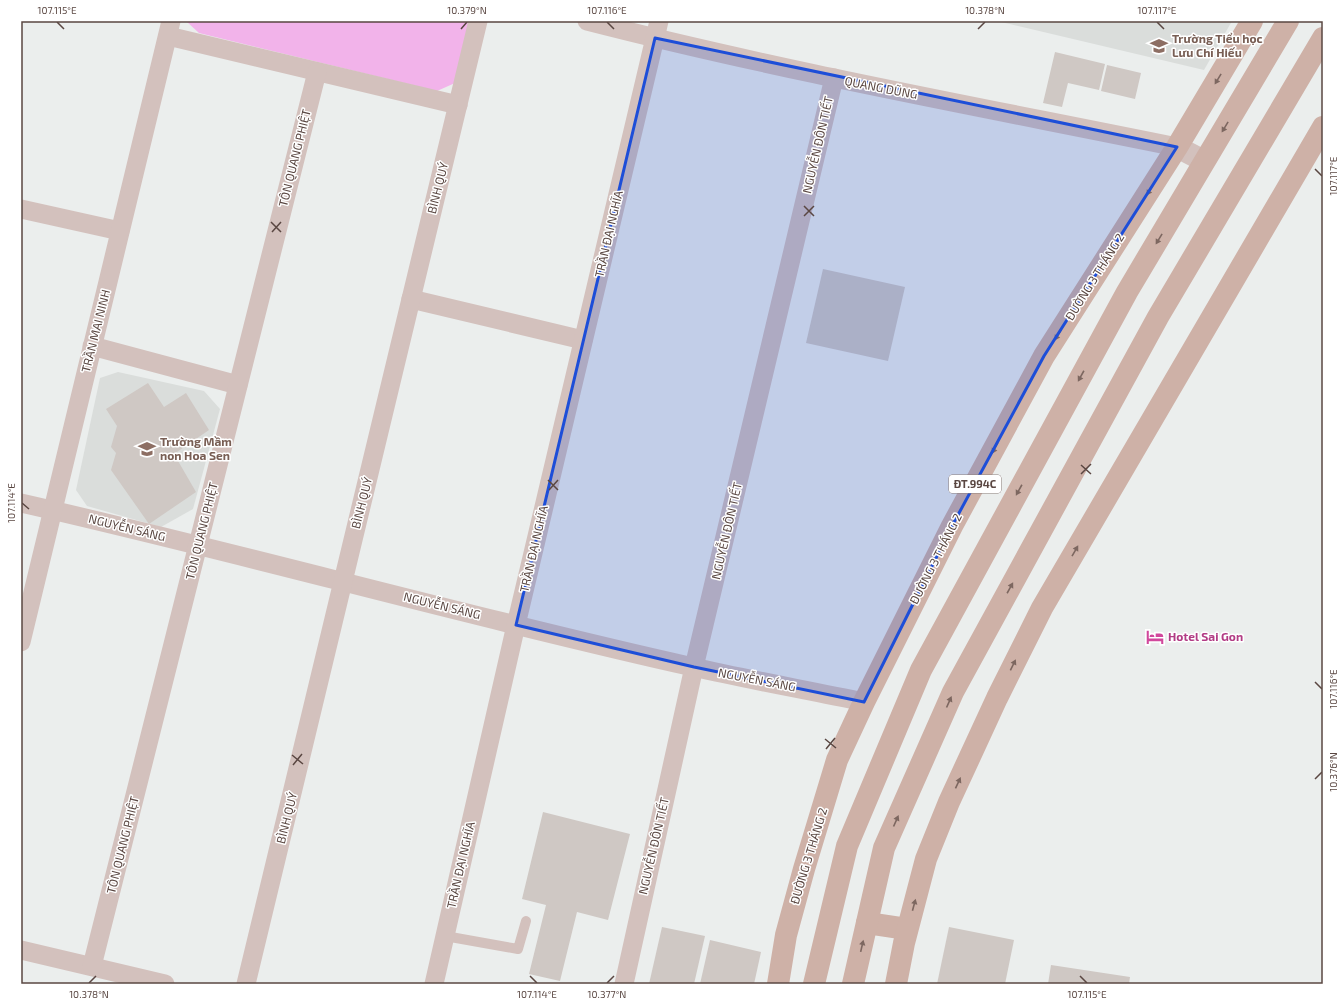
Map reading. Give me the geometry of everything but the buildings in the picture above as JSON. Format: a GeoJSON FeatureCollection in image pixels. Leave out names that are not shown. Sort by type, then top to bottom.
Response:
{"type":"FeatureCollection","features":[{"type":"Feature","properties":{"kind":"main road","name":"ĐƯỜNG 3 THÁNG 2"},"geometry":{"type":"LineString","coordinates":[[778,984],[786,935],[804,869],[838,760],[864,702],[952,526],[1044,356],[1177,147],[1252,21]]}},
{"type":"Feature","properties":{"kind":"main road","name":"ĐT.994C"},"geometry":{"type":"LineString","coordinates":[[814,984],[847,846],[921,670],[1127,292],[1288,21]]}},
{"type":"Feature","properties":{"kind":"main road"},"geometry":{"type":"LineString","coordinates":[[853,984],[884,848],[954,692],[1158,317],[1323,38]]}},
{"type":"Feature","properties":{"kind":"main road"},"geometry":{"type":"LineString","coordinates":[[896,984],[926,859],[949,802],[997,698],[1042,608],[1323,127]]}},
{"type":"Feature","properties":{"kind":"main road"},"geometry":{"type":"LineString","coordinates":[[867,923],[908,929]]}},
{"type":"Feature","properties":{"kind":"street","name":"BÌNH QUÝ"},"geometry":{"type":"LineString","coordinates":[[246,984],[478,21]]}},
{"type":"Feature","properties":{"kind":"street","name":"QUANG DŨNG"},"geometry":{"type":"LineString","coordinates":[[587,21],[657,30],[834,78],[1177,147]]}},
{"type":"Feature","properties":{"kind":"street"},"geometry":{"type":"LineString","coordinates":[[169,28],[317,72],[458,105]]}},
{"type":"Feature","properties":{"kind":"street","name":"TRẦN MAI NINH"},"geometry":{"type":"LineString","coordinates":[[21,642],[169,28]]}},
{"type":"Feature","properties":{"kind":"street","name":"TRẦN ĐẠI NGHĨA"},"geometry":{"type":"LineString","coordinates":[[434,984],[516,625],[657,30]]}},
{"type":"Feature","properties":{"kind":"street","name":"TÔN QUANG PHIỆT"},"geometry":{"type":"LineString","coordinates":[[92,966],[317,72]]}},
{"type":"Feature","properties":{"kind":"street","name":"NGUYỄN ĐÔN TIẾT"},"geometry":{"type":"LineString","coordinates":[[624,984],[694,667],[834,78]]}},
{"type":"Feature","properties":{"kind":"street"},"geometry":{"type":"LineString","coordinates":[[1177,147],[1204,162]]}},
{"type":"Feature","properties":{"kind":"street"},"geometry":{"type":"LineString","coordinates":[[21,209],[120,231]]}},
{"type":"Feature","properties":{"kind":"street"},"geometry":{"type":"LineString","coordinates":[[412,298],[583,340]]}},
{"type":"Feature","properties":{"kind":"street"},"geometry":{"type":"LineString","coordinates":[[92,346],[238,385]]}},
{"type":"Feature","properties":{"kind":"street","name":"NGUYỄN SÁNG"},"geometry":{"type":"LineString","coordinates":[[21,503],[344,581],[516,625],[694,667],[864,702]]}},
{"type":"Feature","properties":{"kind":"street"},"geometry":{"type":"LineString","coordinates":[[21,950],[165,984]]}},
{"type":"Feature","properties":{"kind":"lane"},"geometry":{"type":"LineString","coordinates":[[445,936],[518,949],[526,921]]}},
{"type":"Feature","properties":{"kind":"highlighted area"},"geometry":{"type":"Polygon","coordinates":[[[655,38],[1177,147],[1044,356],[952,526],[864,702],[694,667],[516,625],[655,38]]]}},
{"type":"Feature","properties":{"kind":"shaded area"},"geometry":{"type":"Polygon","coordinates":[[[186,21],[470,21],[455,83],[437,91],[199,33],[186,21]]]}},
{"type":"Feature","properties":{"kind":"shaded area","name":"Trường Tiểu học Lưu Chí Hiếu"},"geometry":{"type":"Polygon","coordinates":[[[997,21],[1232,21],[1204,70],[997,21]]]}},
{"type":"Feature","properties":{"kind":"shaded area","name":"Trường Mầm non Hoa Sen"},"geometry":{"type":"Polygon","coordinates":[[[118,372],[204,391],[220,409],[193,509],[161,527],[87,506],[76,490],[100,378],[118,372]]]}},
{"type":"Feature","properties":{"kind":"place","name":"Trường Tiểu học Lưu Chí Hiếu"},"geometry":{"type":"Point","coordinates":[1159,46]}},
{"type":"Feature","properties":{"kind":"place","name":"Trường Mầm non Hoa Sen"},"geometry":{"type":"Point","coordinates":[147,449]}},
{"type":"Feature","properties":{"kind":"place","name":"Hotel Sai Gon"},"geometry":{"type":"Point","coordinates":[1155,637]}}]}
